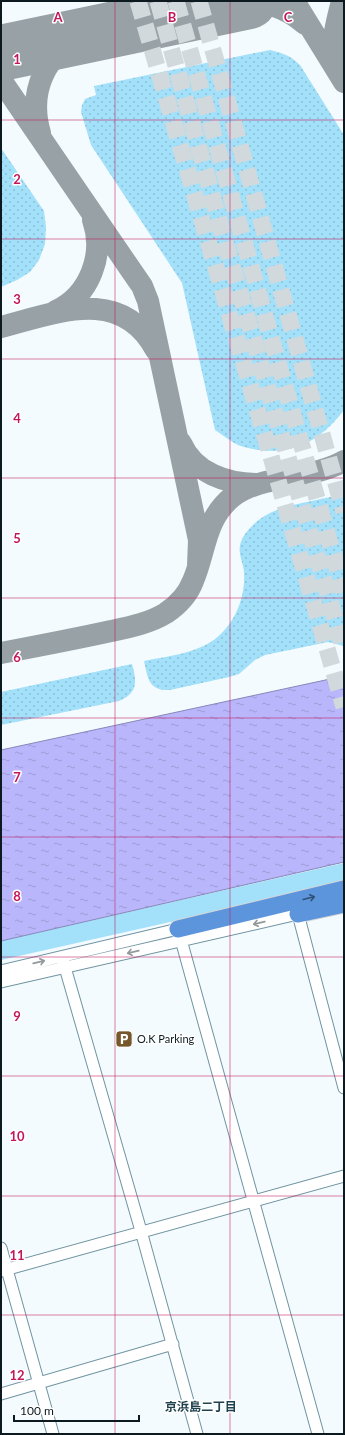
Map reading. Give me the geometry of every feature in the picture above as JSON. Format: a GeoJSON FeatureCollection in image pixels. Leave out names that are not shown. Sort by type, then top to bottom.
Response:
{"type":"FeatureCollection","features":[{"type":"Feature","properties":{"kind":"highway"},"geometry":{"type":"LineString","coordinates":[[179,935],[344,889]]}},
{"type":"Feature","properties":{"kind":"highway"},"geometry":{"type":"LineString","coordinates":[[298,914],[344,904]]}},
{"type":"Feature","properties":{"kind":"street"},"geometry":{"type":"LineString","coordinates":[[1,982],[63,962],[179,935],[298,914],[344,1088]]}},
{"type":"Feature","properties":{"kind":"street"},"geometry":{"type":"LineString","coordinates":[[179,935],[318,1434]]}},
{"type":"Feature","properties":{"kind":"street"},"geometry":{"type":"LineString","coordinates":[[1,971],[63,962]]}},
{"type":"Feature","properties":{"kind":"street"},"geometry":{"type":"LineString","coordinates":[[63,962],[141,1231],[197,1434]]}},
{"type":"Feature","properties":{"kind":"street"},"geometry":{"type":"LineString","coordinates":[[4,1270],[344,1176]]}},
{"type":"Feature","properties":{"kind":"street"},"geometry":{"type":"LineString","coordinates":[[1,1248],[4,1270],[53,1434]]}},
{"type":"Feature","properties":{"kind":"street"},"geometry":{"type":"LineString","coordinates":[[1,1394],[172,1344]]}},
{"type":"Feature","properties":{"kind":"shaded area"},"geometry":{"type":"Polygon","coordinates":[[[270,50],[286,55],[300,65],[344,135],[344,410],[327,429],[308,442],[297,447],[273,451],[246,448],[232,442],[215,430],[182,283],[91,145],[81,112],[85,99],[96,95],[94,86],[270,50]]]}},
{"type":"Feature","properties":{"kind":"shaded area"},"geometry":{"type":"Polygon","coordinates":[[[1,148],[44,211],[46,227],[45,244],[39,260],[30,272],[1,287],[1,148]]]}},
{"type":"Feature","properties":{"kind":"shaded area"},"geometry":{"type":"Polygon","coordinates":[[[344,493],[344,646],[328,642],[265,655],[255,660],[239,674],[170,690],[163,690],[153,686],[148,678],[144,661],[180,654],[201,647],[220,635],[234,617],[239,607],[244,584],[244,570],[240,546],[242,538],[250,528],[260,519],[278,509],[344,493]]]}},
{"type":"Feature","properties":{"kind":"shaded area"},"geometry":{"type":"Polygon","coordinates":[[[132,664],[135,676],[133,691],[119,701],[1,725],[1,692],[132,664]]]}},
{"type":"Feature","properties":{"kind":"shaded area"},"geometry":{"type":"Polygon","coordinates":[[[344,863],[344,883],[1,960],[1,941],[344,863]]]}},
{"type":"Feature","properties":{"kind":"water"},"geometry":{"type":"Polygon","coordinates":[[[344,676],[344,862],[1,941],[1,750],[344,676]]]}},
{"type":"Feature","properties":{"kind":"taxiway"},"geometry":{"type":"LineString","coordinates":[[294,1],[344,82]]}},
{"type":"Feature","properties":{"kind":"taxiway"},"geometry":{"type":"LineString","coordinates":[[337,67],[334,42],[336,25],[342,1]]}},
{"type":"Feature","properties":{"kind":"taxiway"},"geometry":{"type":"LineString","coordinates":[[244,2],[269,4],[284,10],[305,24]]}},
{"type":"Feature","properties":{"kind":"taxiway"},"geometry":{"type":"LineString","coordinates":[[40,133],[36,103],[38,88],[43,75],[50,62],[60,52],[72,43],[86,36]]}},
{"type":"Feature","properties":{"kind":"taxiway"},"geometry":{"type":"LineString","coordinates":[[1,80],[142,286],[148,301],[199,540],[198,566]]}},
{"type":"Feature","properties":{"kind":"taxiway"},"geometry":{"type":"LineString","coordinates":[[56,311],[68,304],[78,295],[92,272],[96,260],[97,246],[93,220]]}},
{"type":"Feature","properties":{"kind":"taxiway"},"geometry":{"type":"LineString","coordinates":[[1,327],[65,311],[86,309],[106,310],[125,317],[142,330],[156,350]]}},
{"type":"Feature","properties":{"kind":"taxiway"},"geometry":{"type":"LineString","coordinates":[[181,443],[194,462],[213,475],[234,482],[257,484]]}},
{"type":"Feature","properties":{"kind":"taxiway"},"geometry":{"type":"LineString","coordinates":[[1,653],[125,628],[147,622],[166,613],[182,599],[188,590],[197,570],[211,526],[223,506],[232,497],[257,484],[317,471],[344,461]]}},
{"type":"Feature","properties":{"kind":"runway"},"geometry":{"type":"LineString","coordinates":[[1,53],[249,1]]}},
{"type":"Feature","properties":{"kind":"tunnel"},"geometry":{"type":"LineString","coordinates":[[138,1],[344,707]]}},
{"type":"Feature","properties":{"kind":"tunnel"},"geometry":{"type":"LineString","coordinates":[[158,1],[223,235],[344,649]]}},
{"type":"Feature","properties":{"kind":"tunnel"},"geometry":{"type":"LineString","coordinates":[[176,1],[344,592]]}},
{"type":"Feature","properties":{"kind":"tunnel"},"geometry":{"type":"LineString","coordinates":[[199,1],[344,512]]}},
{"type":"Feature","properties":{"kind":"place","name":"O.K Parking"},"geometry":{"type":"Point","coordinates":[124,1039]}},
{"type":"Feature","properties":{"kind":"district","name":"京浜島二丁目"},"geometry":{"type":"Point","coordinates":[201,1407]}}]}
